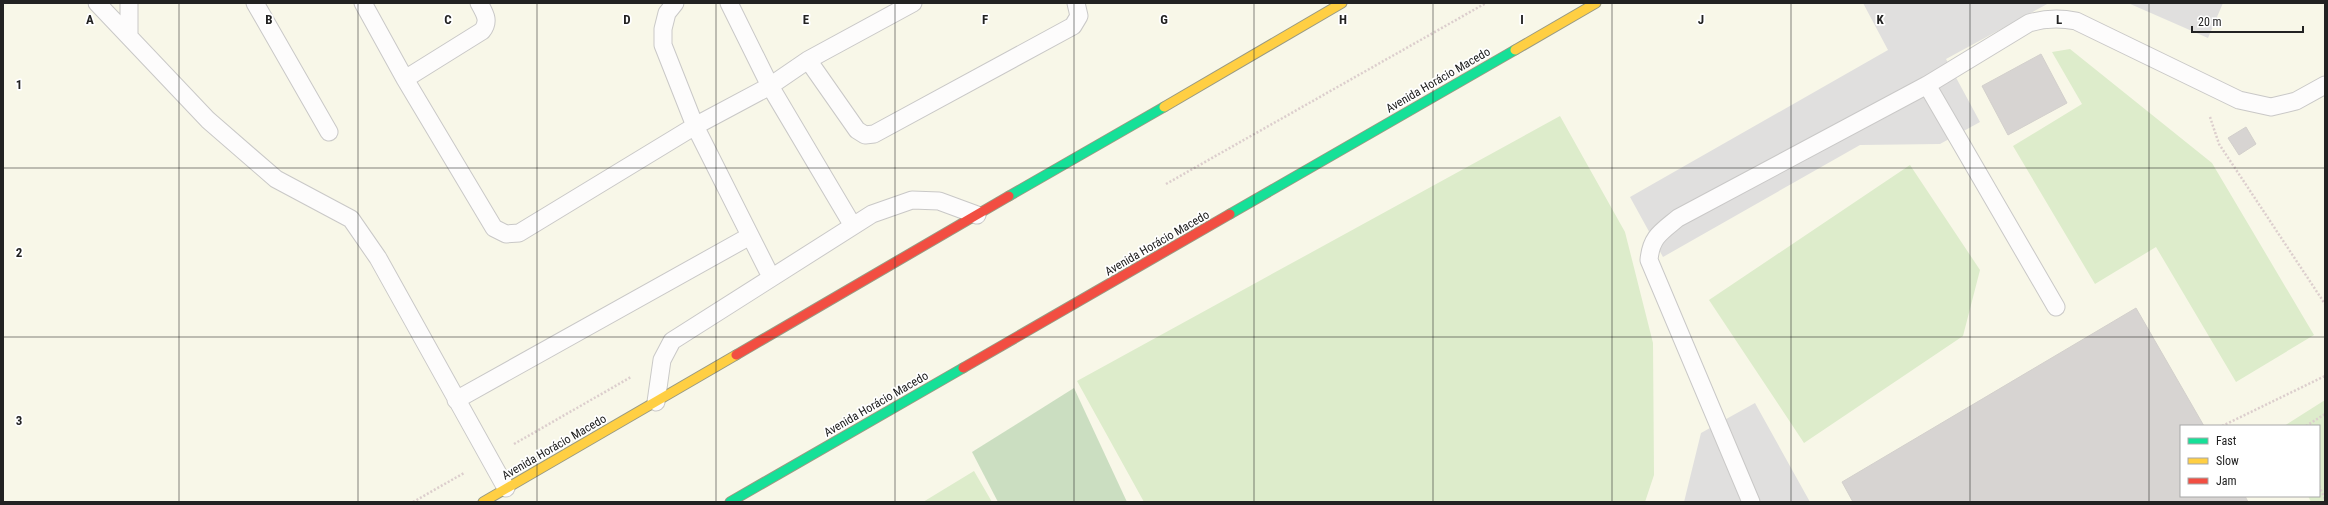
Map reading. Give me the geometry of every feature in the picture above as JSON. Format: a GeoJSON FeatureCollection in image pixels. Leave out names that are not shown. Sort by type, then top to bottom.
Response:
{"type":"FeatureCollection","features":[{"type":"Feature","properties":{"kind":"street","name":"Avenida Horácio Macedo"},"geometry":{"type":"LineString","coordinates":[[483,502],[1342,3]]}},
{"type":"Feature","properties":{"kind":"street","name":"Avenida Horácio Macedo"},"geometry":{"type":"LineString","coordinates":[[730,502],[1596,3]]}},
{"type":"Feature","properties":{"kind":"lane"},"geometry":{"type":"LineString","coordinates":[[97,3],[208,120],[276,179],[351,220],[378,258],[506,488]]}},
{"type":"Feature","properties":{"kind":"lane"},"geometry":{"type":"LineString","coordinates":[[129,3],[129,36]]}},
{"type":"Feature","properties":{"kind":"lane"},"geometry":{"type":"LineString","coordinates":[[255,3],[329,132]]}},
{"type":"Feature","properties":{"kind":"lane"},"geometry":{"type":"LineString","coordinates":[[363,3],[405,79],[494,228],[506,234],[519,234],[695,126],[770,86],[808,60],[912,3]]}},
{"type":"Feature","properties":{"kind":"lane"},"geometry":{"type":"LineString","coordinates":[[405,79],[482,31],[486,26],[487,17],[479,3]]}},
{"type":"Feature","properties":{"kind":"lane"},"geometry":{"type":"LineString","coordinates":[[675,3],[667,13],[662,29],[663,45],[695,126],[771,278]]}},
{"type":"Feature","properties":{"kind":"lane"},"geometry":{"type":"LineString","coordinates":[[729,3],[770,86],[853,226]]}},
{"type":"Feature","properties":{"kind":"lane"},"geometry":{"type":"LineString","coordinates":[[808,60],[857,130],[865,135],[874,134],[1073,26],[1079,16],[1076,3]]}},
{"type":"Feature","properties":{"kind":"lane"},"geometry":{"type":"LineString","coordinates":[[1751,502],[1649,260],[1650,246],[1658,234],[1678,218],[1927,85],[2030,23],[2041,19],[2060,18],[2076,21],[2240,100],[2271,107],[2296,102],[2325,85]]}},
{"type":"Feature","properties":{"kind":"lane"},"geometry":{"type":"LineString","coordinates":[[1927,85],[2056,307]]}},
{"type":"Feature","properties":{"kind":"lane"},"geometry":{"type":"LineString","coordinates":[[656,402],[662,360],[672,341],[872,214],[912,200],[939,201],[977,215]]}},
{"type":"Feature","properties":{"kind":"lane"},"geometry":{"type":"LineString","coordinates":[[456,400],[750,236]]}},
{"type":"Feature","properties":{"kind":"path"},"geometry":{"type":"LineString","coordinates":[[1166,184],[1486,3]]}},
{"type":"Feature","properties":{"kind":"path"},"geometry":{"type":"LineString","coordinates":[[2196,78],[2219,144],[2325,304]]}},
{"type":"Feature","properties":{"kind":"path"},"geometry":{"type":"LineString","coordinates":[[2224,425],[2325,376]]}},
{"type":"Feature","properties":{"kind":"path"},"geometry":{"type":"LineString","coordinates":[[2308,425],[2325,414]]}},
{"type":"Feature","properties":{"kind":"path"},"geometry":{"type":"LineString","coordinates":[[2320,488],[2325,499]]}},
{"type":"Feature","properties":{"kind":"shaded area"},"geometry":{"type":"Polygon","coordinates":[[[3,3],[2325,3],[2325,502],[3,502],[3,3]]]}},
{"type":"Feature","properties":{"kind":"shaded area"},"geometry":{"type":"Polygon","coordinates":[[[1863,3],[2049,3],[1946,59],[1980,122],[1940,144],[1860,145],[1663,257],[1630,197],[1888,50],[1863,3]]]}},
{"type":"Feature","properties":{"kind":"shaded area"},"geometry":{"type":"Polygon","coordinates":[[[2128,3],[2223,3],[2208,38],[2128,3]]]}},
{"type":"Feature","properties":{"kind":"shaded area"},"geometry":{"type":"Polygon","coordinates":[[[1755,403],[1810,502],[1684,502],[1701,433],[1755,403]]]}},
{"type":"Feature","properties":{"kind":"green space"},"geometry":{"type":"Polygon","coordinates":[[[2070,49],[2212,163],[2314,335],[2236,382],[2156,247],[2095,284],[2013,146],[2082,104],[2052,52],[2070,49]]]}},
{"type":"Feature","properties":{"kind":"green space"},"geometry":{"type":"Polygon","coordinates":[[[1560,116],[1625,232],[1653,343],[1654,475],[1645,502],[1144,502],[1077,381],[1560,116]]]}},
{"type":"Feature","properties":{"kind":"green space"},"geometry":{"type":"Polygon","coordinates":[[[1910,165],[1980,270],[1963,336],[1804,443],[1709,300],[1910,165]]]}},
{"type":"Feature","properties":{"kind":"green space"},"geometry":{"type":"Polygon","coordinates":[[[1074,388],[1127,502],[998,502],[972,452],[1074,388]]]}},
{"type":"Feature","properties":{"kind":"green space"},"geometry":{"type":"Polygon","coordinates":[[[2325,400],[2325,502],[2311,502],[2308,497],[2320,497],[2320,425],[2286,425],[2325,400]]]}},
{"type":"Feature","properties":{"kind":"green space"},"geometry":{"type":"Polygon","coordinates":[[[974,471],[992,502],[923,502],[974,471]]]}},
{"type":"Feature","properties":{"kind":"building"},"geometry":{"type":"Polygon","coordinates":[[[2041,54],[2067,103],[2008,135],[1982,86],[2041,54]]]}},
{"type":"Feature","properties":{"kind":"building"},"geometry":{"type":"Polygon","coordinates":[[[2246,127],[2256,144],[2239,155],[2228,138],[2246,127]]]}},
{"type":"Feature","properties":{"kind":"building"},"geometry":{"type":"Polygon","coordinates":[[[2136,308],[2203,425],[2180,425],[2180,497],[2246,497],[2248,502],[1853,502],[1842,482],[2136,308]]]}},
{"type":"Feature","properties":{"kind":"traffic: fast"},"geometry":{"type":"LineString","coordinates":[[1230,214],[1515,50]]}},
{"type":"Feature","properties":{"kind":"traffic: fast"},"geometry":{"type":"LineString","coordinates":[[1009,196],[1164,107]]}},
{"type":"Feature","properties":{"kind":"traffic: fast"},"geometry":{"type":"LineString","coordinates":[[730,502],[963,368]]}},
{"type":"Feature","properties":{"kind":"traffic: slow"},"geometry":{"type":"LineString","coordinates":[[1164,107],[1342,3]]}},
{"type":"Feature","properties":{"kind":"traffic: slow"},"geometry":{"type":"LineString","coordinates":[[1515,50],[1596,3]]}},
{"type":"Feature","properties":{"kind":"traffic: slow"},"geometry":{"type":"LineString","coordinates":[[483,502],[736,355]]}},
{"type":"Feature","properties":{"kind":"traffic: jam"},"geometry":{"type":"LineString","coordinates":[[736,355],[1009,196]]}},
{"type":"Feature","properties":{"kind":"traffic: jam"},"geometry":{"type":"LineString","coordinates":[[963,368],[1230,214]]}}]}
